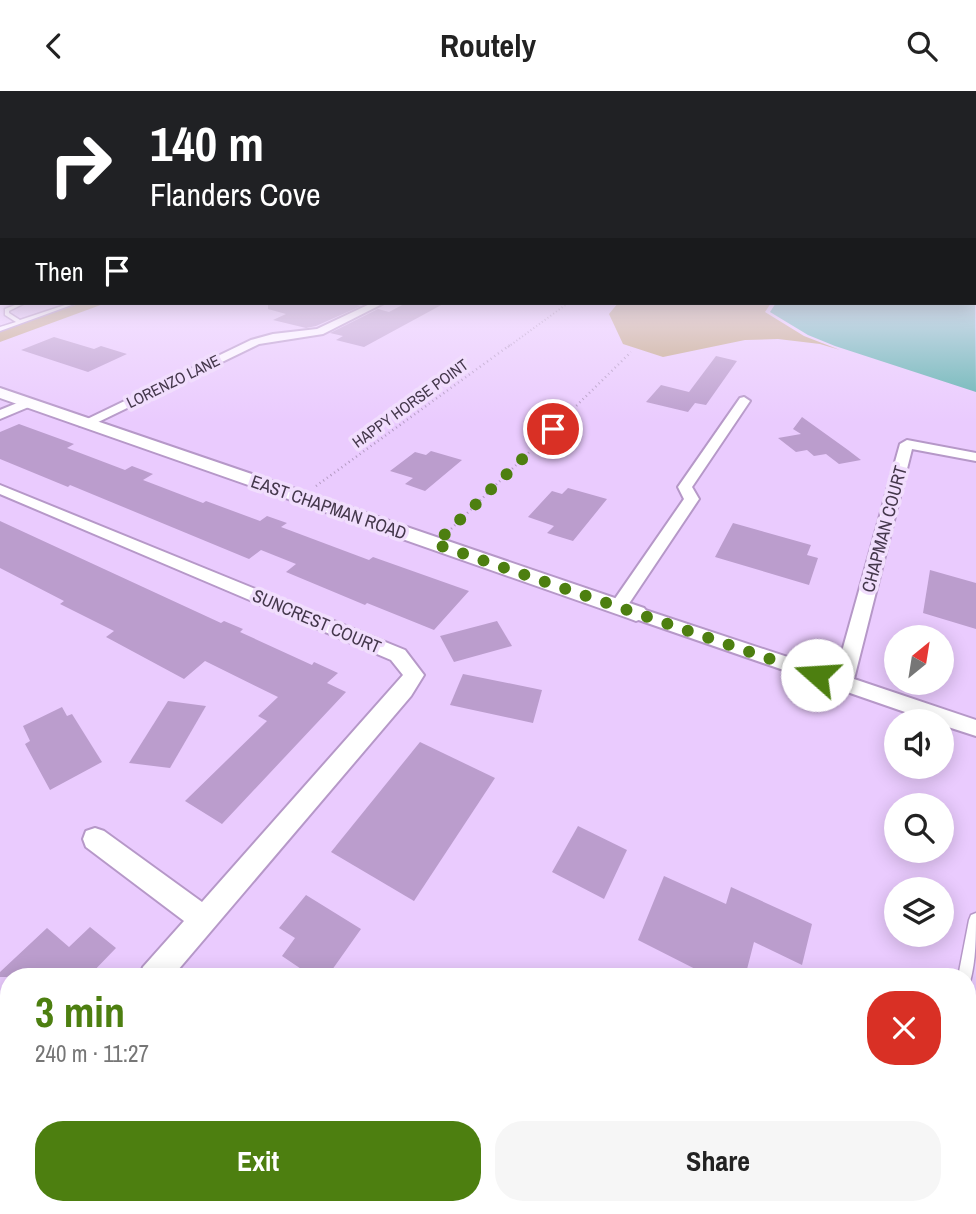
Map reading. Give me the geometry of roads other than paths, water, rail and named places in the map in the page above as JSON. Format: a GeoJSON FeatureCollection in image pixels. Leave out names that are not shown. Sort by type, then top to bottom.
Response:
{"type":"FeatureCollection","features":[{"type":"Feature","properties":{"kind":"street","name":"LORENZO LANE"},"geometry":{"type":"LineString","coordinates":[[85,423],[255,342],[273,337],[319,332],[349,317]]}},
{"type":"Feature","properties":{"kind":"street","name":"EAST CHAPMAN ROAD"},"geometry":{"type":"LineString","coordinates":[[0,393],[976,728]]}},
{"type":"Feature","properties":{"kind":"street"},"geometry":{"type":"LineString","coordinates":[[627,610],[692,499],[685,487],[744,401]]}},
{"type":"Feature","properties":{"kind":"street"},"geometry":{"type":"LineString","coordinates":[[0,415],[27,403]]}},
{"type":"Feature","properties":{"kind":"street","name":"CHAPMAN COURT"},"geometry":{"type":"LineString","coordinates":[[843,683],[907,444],[976,457]]}},
{"type":"Feature","properties":{"kind":"street","name":"SUNCREST COURT"},"geometry":{"type":"LineString","coordinates":[[0,489],[398,656],[414,675],[404,691],[161,968]]}},
{"type":"Feature","properties":{"kind":"street"},"geometry":{"type":"LineString","coordinates":[[94,839],[203,919]]}},
{"type":"Feature","properties":{"kind":"lane"},"geometry":{"type":"LineString","coordinates":[[12,317],[19,322]]}},
{"type":"Feature","properties":{"kind":"lane"},"geometry":{"type":"LineString","coordinates":[[0,329],[33,317]]}},
{"type":"Feature","properties":{"kind":"lane"},"geometry":{"type":"LineString","coordinates":[[967,968],[976,920]]}}]}
